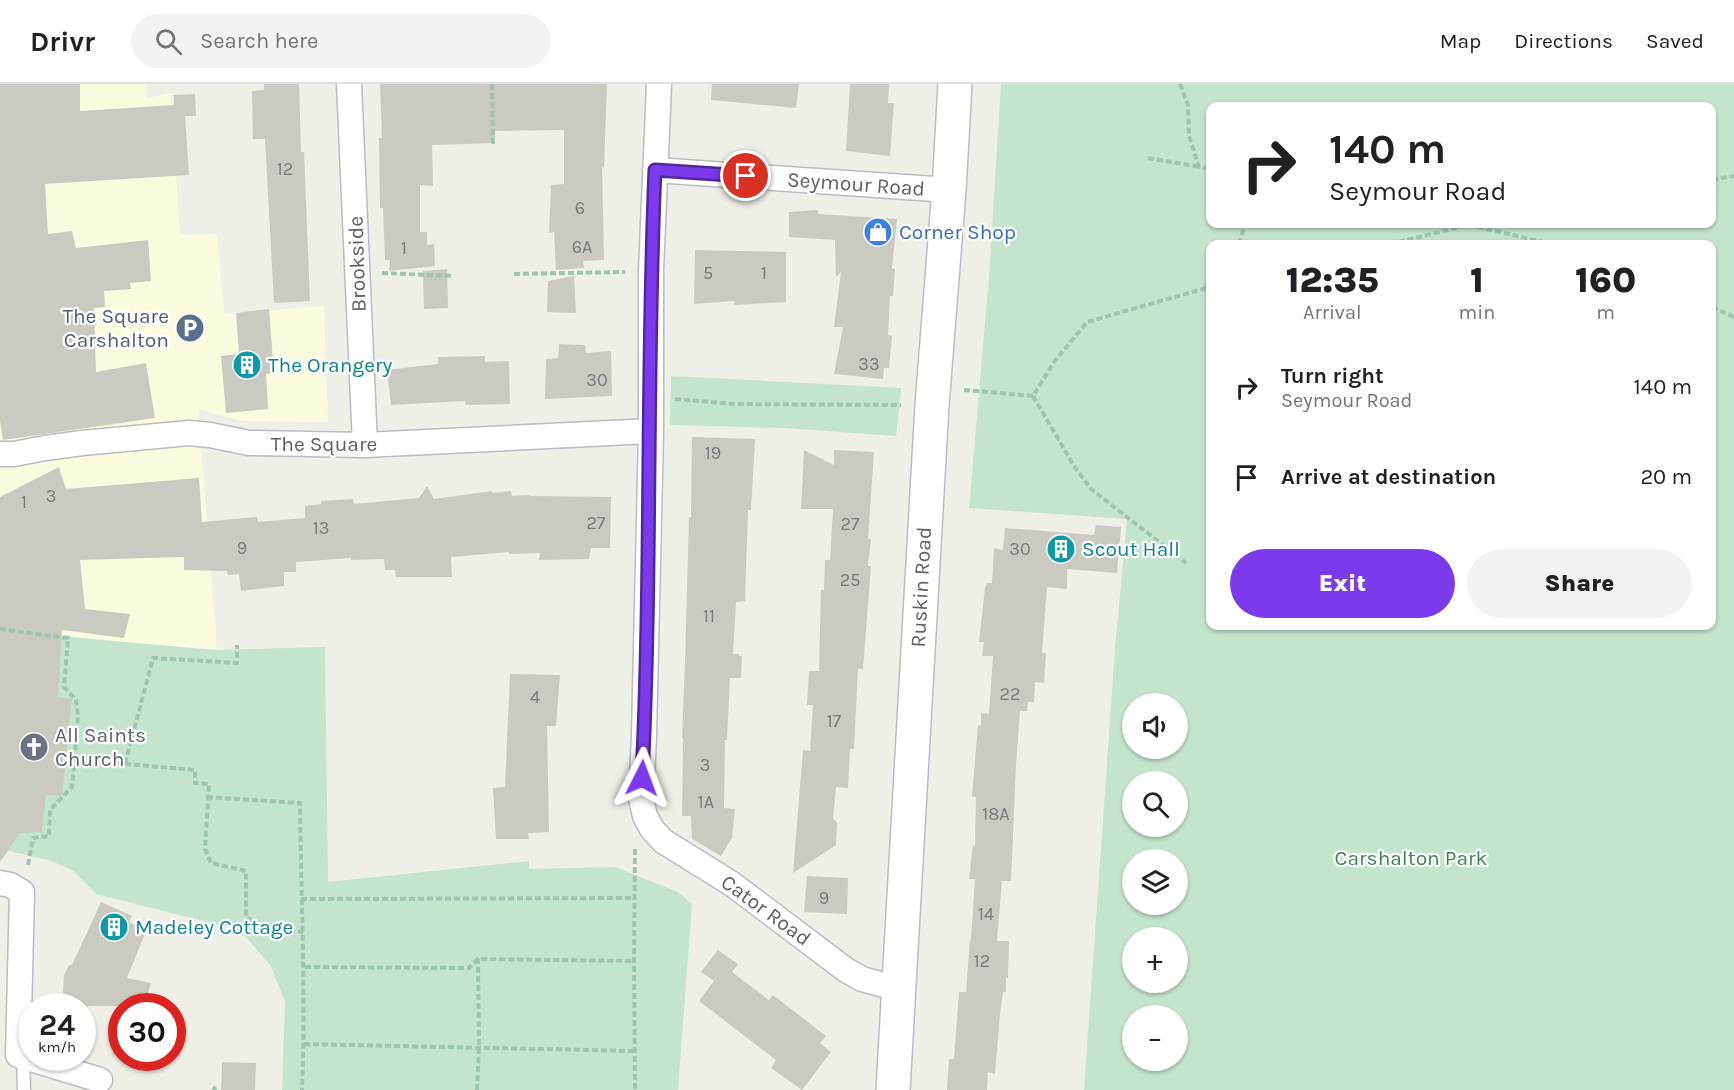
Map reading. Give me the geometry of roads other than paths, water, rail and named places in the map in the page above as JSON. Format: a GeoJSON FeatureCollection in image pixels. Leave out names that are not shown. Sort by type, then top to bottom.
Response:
{"type":"FeatureCollection","features":[{"type":"Feature","properties":{"kind":"main road","name":"Ruskin Road"},"geometry":{"type":"LineString","coordinates":[[893,1090],[932,396],[949,190],[954,84]]}},
{"type":"Feature","properties":{"kind":"street","name":"Brookside"},"geometry":{"type":"LineString","coordinates":[[349,84],[365,445]]}},
{"type":"Feature","properties":{"kind":"street"},"geometry":{"type":"LineString","coordinates":[[651,431],[651,271],[659,84]]}},
{"type":"Feature","properties":{"kind":"street","name":"Seymour Road"},"geometry":{"type":"LineString","coordinates":[[655,170],[949,190]]}},
{"type":"Feature","properties":{"kind":"street","name":"The Square"},"geometry":{"type":"LineString","coordinates":[[0,454],[14,454],[81,443],[189,433],[249,443],[365,445],[651,431]]}},
{"type":"Feature","properties":{"kind":"street","name":"Cator Road"},"geometry":{"type":"LineString","coordinates":[[651,431],[645,725],[641,799],[648,822],[663,841],[732,884],[846,969],[862,979],[898,989]]}},
{"type":"Feature","properties":{"kind":"street"},"geometry":{"type":"LineString","coordinates":[[11,888],[18,1055]]}},
{"type":"Feature","properties":{"kind":"street"},"geometry":{"type":"LineString","coordinates":[[70,1071],[100,1080]]}},
{"type":"Feature","properties":{"kind":"lane"},"geometry":{"type":"LineString","coordinates":[[23,1071],[24,1090]]}},
{"type":"Feature","properties":{"kind":"place","name":"Corner Shop"},"geometry":{"type":"Point","coordinates":[878,232]}},
{"type":"Feature","properties":{"kind":"place","name":"The Square Carshalton"},"geometry":{"type":"Point","coordinates":[190,328]}},
{"type":"Feature","properties":{"kind":"place","name":"The Orangery"},"geometry":{"type":"Point","coordinates":[247,365]}},
{"type":"Feature","properties":{"kind":"place","name":"Scout Hall"},"geometry":{"type":"Point","coordinates":[1061,549]}},
{"type":"Feature","properties":{"kind":"place","name":"All Saints Church"},"geometry":{"type":"Point","coordinates":[34,747]}},
{"type":"Feature","properties":{"kind":"place","name":"Madeley Cottage"},"geometry":{"type":"Point","coordinates":[114,927]}},
{"type":"Feature","properties":{"kind":"park label","name":"Carshalton Park"},"geometry":{"type":"Point","coordinates":[1411,858]}}]}
